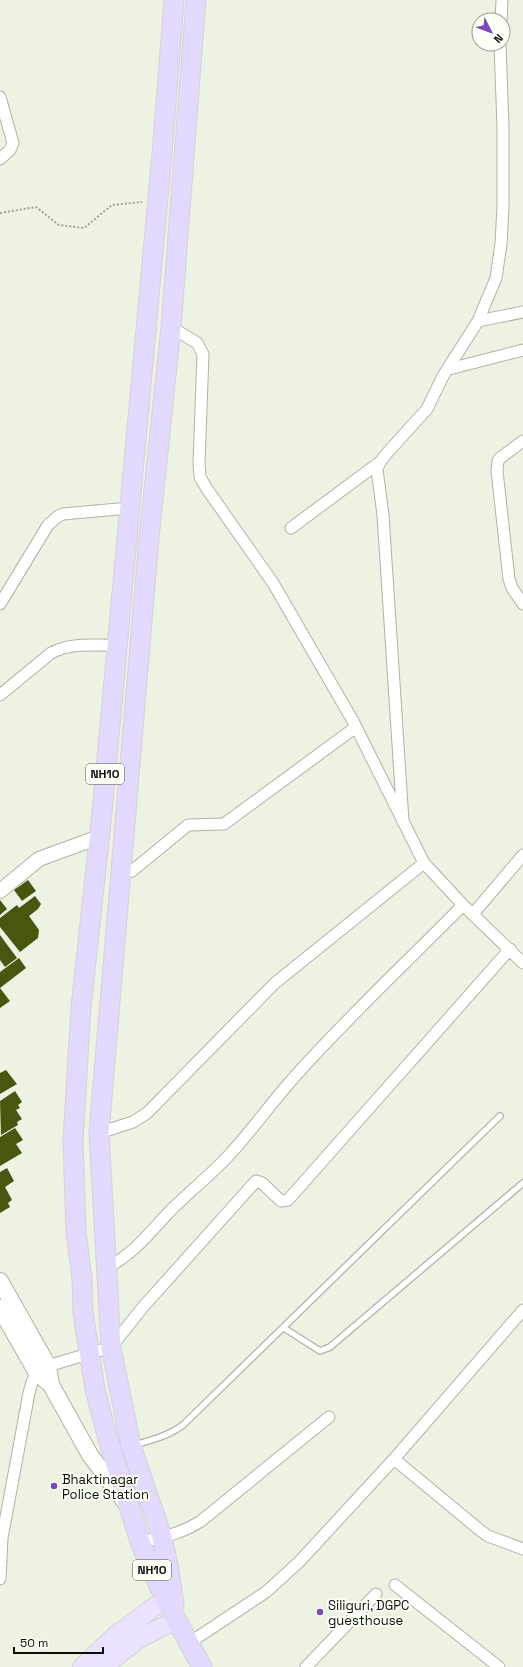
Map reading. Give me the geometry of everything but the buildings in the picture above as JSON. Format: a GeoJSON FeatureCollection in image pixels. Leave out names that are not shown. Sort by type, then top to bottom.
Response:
{"type":"FeatureCollection","features":[{"type":"Feature","properties":{"kind":"highway","name":"NH10"},"geometry":{"type":"LineString","coordinates":[[174,0],[117,645],[81,1007],[73,1141],[76,1232],[82,1279],[83,1313],[95,1389],[121,1449],[129,1508],[140,1542],[165,1599],[202,1667]]}},
{"type":"Feature","properties":{"kind":"highway"},"geometry":{"type":"LineString","coordinates":[[176,1620],[169,1570],[162,1537],[121,1449],[111,1347],[99,1133],[149,538],[171,327],[196,0]]}},
{"type":"Feature","properties":{"kind":"main road"},"geometry":{"type":"LineString","coordinates":[[0,1282],[51,1385],[90,1455],[129,1508]]}},
{"type":"Feature","properties":{"kind":"main road"},"geometry":{"type":"LineString","coordinates":[[0,1308],[43,1369]]}},
{"type":"Feature","properties":{"kind":"main road"},"geometry":{"type":"LineString","coordinates":[[82,1667],[115,1636],[165,1599]]}},
{"type":"Feature","properties":{"kind":"main road"},"geometry":{"type":"LineString","coordinates":[[103,1667],[140,1638],[176,1620]]}},
{"type":"Feature","properties":{"kind":"street"},"geometry":{"type":"LineString","coordinates":[[501,12],[502,0]]}},
{"type":"Feature","properties":{"kind":"street"},"geometry":{"type":"LineString","coordinates":[[292,528],[380,462],[427,409],[448,369],[478,321],[496,278],[501,244],[504,128],[500,52]]}},
{"type":"Feature","properties":{"kind":"street"},"geometry":{"type":"LineString","coordinates":[[0,97],[13,143],[10,150],[0,159]]}},
{"type":"Feature","properties":{"kind":"street"},"geometry":{"type":"LineString","coordinates":[[478,321],[523,312]]}},
{"type":"Feature","properties":{"kind":"street"},"geometry":{"type":"LineString","coordinates":[[171,327],[197,344],[203,354],[199,463],[200,477],[273,583],[356,727],[424,863],[463,905],[523,963]]}},
{"type":"Feature","properties":{"kind":"street"},"geometry":{"type":"LineString","coordinates":[[448,369],[523,350]]}},
{"type":"Feature","properties":{"kind":"street"},"geometry":{"type":"LineString","coordinates":[[523,441],[500,458],[497,471],[509,579],[512,588],[523,604]]}},
{"type":"Feature","properties":{"kind":"street"},"geometry":{"type":"LineString","coordinates":[[380,462],[377,469],[383,515],[403,821]]}},
{"type":"Feature","properties":{"kind":"street"},"geometry":{"type":"LineString","coordinates":[[0,604],[48,525],[57,517],[63,514],[129,508]]}},
{"type":"Feature","properties":{"kind":"street"},"geometry":{"type":"LineString","coordinates":[[0,695],[44,658],[60,649],[69,646],[117,645]]}},
{"type":"Feature","properties":{"kind":"street"},"geometry":{"type":"LineString","coordinates":[[120,874],[132,871],[188,825],[224,824],[356,727]]}},
{"type":"Feature","properties":{"kind":"street"},"geometry":{"type":"LineString","coordinates":[[0,891],[39,859],[99,837]]}},
{"type":"Feature","properties":{"kind":"street"},"geometry":{"type":"LineString","coordinates":[[473,914],[523,855]]}},
{"type":"Feature","properties":{"kind":"street"},"geometry":{"type":"LineString","coordinates":[[99,1133],[133,1122],[147,1113],[275,983],[424,863]]}},
{"type":"Feature","properties":{"kind":"street"},"geometry":{"type":"LineString","coordinates":[[106,1268],[117,1263],[128,1254],[172,1209],[209,1176],[248,1134],[297,1074],[389,978],[463,905]]}},
{"type":"Feature","properties":{"kind":"street"},"geometry":{"type":"LineString","coordinates":[[0,1579],[2,1538],[32,1382],[43,1369],[111,1347],[143,1307],[253,1183],[260,1181],[281,1201],[288,1200],[510,949]]}},
{"type":"Feature","properties":{"kind":"street"},"geometry":{"type":"LineString","coordinates":[[188,1643],[266,1592],[282,1578],[394,1459],[523,1310]]}},
{"type":"Feature","properties":{"kind":"street"},"geometry":{"type":"LineString","coordinates":[[140,1542],[187,1530],[201,1521],[329,1417]]}},
{"type":"Feature","properties":{"kind":"street"},"geometry":{"type":"LineString","coordinates":[[394,1459],[488,1536],[523,1549]]}},
{"type":"Feature","properties":{"kind":"street"},"geometry":{"type":"LineString","coordinates":[[395,1585],[499,1667]]}},
{"type":"Feature","properties":{"kind":"street"},"geometry":{"type":"LineString","coordinates":[[306,1667],[376,1594]]}},
{"type":"Feature","properties":{"kind":"lane"},"geometry":{"type":"LineString","coordinates":[[121,1449],[161,1438],[183,1425],[500,1116]]}},
{"type":"Feature","properties":{"kind":"lane"},"geometry":{"type":"LineString","coordinates":[[284,1328],[320,1351],[330,1347],[523,1184]]}},
{"type":"Feature","properties":{"kind":"path"},"geometry":{"type":"LineString","coordinates":[[0,213],[36,207],[59,225],[84,228],[112,205],[157,201]]}},
{"type":"Feature","properties":{"kind":"place","name":"Bhaktinagar Police Station"},"geometry":{"type":"Point","coordinates":[54,1486]}},
{"type":"Feature","properties":{"kind":"place","name":"Siliguri, DGPC guesthouse"},"geometry":{"type":"Point","coordinates":[320,1612]}}]}
